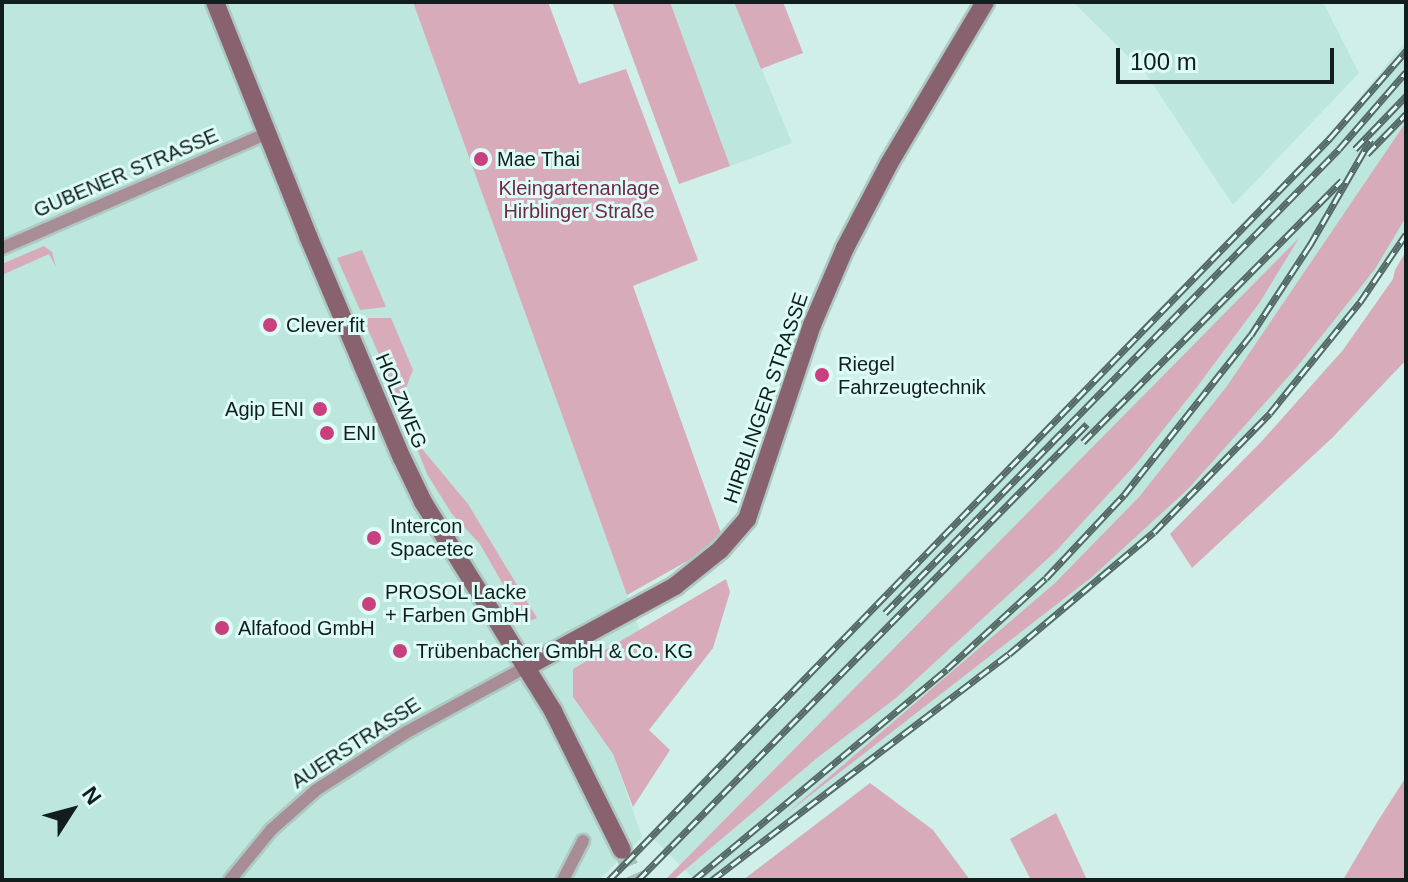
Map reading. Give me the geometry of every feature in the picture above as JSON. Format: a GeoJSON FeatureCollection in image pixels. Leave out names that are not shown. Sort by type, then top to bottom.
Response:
{"type":"FeatureCollection","features":[{"type":"Feature","properties":{"kind":"main road","name":"HOLZWEG"},"geometry":{"type":"LineString","coordinates":[[215,2],[266,134],[402,458],[423,502],[526,667]]}},
{"type":"Feature","properties":{"kind":"main road","name":"HIRBLINGER STRASSE"},"geometry":{"type":"LineString","coordinates":[[526,667],[675,586],[720,550],[747,519],[812,325],[845,248],[890,162],[985,2]]}},
{"type":"Feature","properties":{"kind":"main road"},"geometry":{"type":"LineString","coordinates":[[526,667],[598,797],[622,850]]}},
{"type":"Feature","properties":{"kind":"street","name":"GUBENER STRASSE"},"geometry":{"type":"LineString","coordinates":[[2,248],[266,134]]}},
{"type":"Feature","properties":{"kind":"street","name":"AUERSTRASSE"},"geometry":{"type":"LineString","coordinates":[[230,880],[271,830],[316,790],[394,739],[526,667]]}},
{"type":"Feature","properties":{"kind":"street"},"geometry":{"type":"LineString","coordinates":[[563,880],[583,841]]}},
{"type":"Feature","properties":{"kind":"shaded area"},"geometry":{"type":"Polygon","coordinates":[[[2,2],[413,2],[640,631],[573,669],[573,697],[613,754],[642,837],[599,880],[2,880],[2,2]]]}},
{"type":"Feature","properties":{"kind":"shaded area"},"geometry":{"type":"Polygon","coordinates":[[[670,2],[734,2],[792,143],[730,166],[670,2]]]}},
{"type":"Feature","properties":{"kind":"shaded area"},"geometry":{"type":"Polygon","coordinates":[[[1073,2],[1323,2],[1359,73],[1233,205],[1147,75],[1073,2]]]}},
{"type":"Feature","properties":{"kind":"shaded area"},"geometry":{"type":"Polygon","coordinates":[[[1406,41],[1406,230],[1314,357],[1220,463],[1153,530],[1068,604],[708,880],[695,880],[650,835],[1329,136],[1406,41]]]}},
{"type":"Feature","properties":{"kind":"green space","name":"Kleingartenanlage Hirblinger Straße"},"geometry":{"type":"Polygon","coordinates":[[[413,2],[548,2],[579,84],[626,69],[698,260],[633,286],[721,533],[698,555],[627,595],[413,2]]]}},
{"type":"Feature","properties":{"kind":"green space"},"geometry":{"type":"Polygon","coordinates":[[[612,2],[670,2],[730,166],[679,184],[612,2]]]}},
{"type":"Feature","properties":{"kind":"green space"},"geometry":{"type":"Polygon","coordinates":[[[734,2],[783,2],[803,53],[761,69],[734,2]]]}},
{"type":"Feature","properties":{"kind":"green space"},"geometry":{"type":"Polygon","coordinates":[[[1406,122],[1406,217],[1375,269],[1296,368],[1188,489],[1092,577],[786,814],[1055,583],[1139,497],[1227,386],[1406,122]]]}},
{"type":"Feature","properties":{"kind":"green space"},"geometry":{"type":"Polygon","coordinates":[[[1299,238],[1260,302],[1197,387],[1136,464],[1056,551],[896,698],[817,758],[673,880],[665,880],[1299,238]]]}},
{"type":"Feature","properties":{"kind":"green space"},"geometry":{"type":"Polygon","coordinates":[[[44,246],[52,252],[56,267],[49,254],[2,275],[2,264],[44,246]]]}},
{"type":"Feature","properties":{"kind":"green space"},"geometry":{"type":"Polygon","coordinates":[[[362,250],[386,307],[360,310],[337,258],[362,250]]]}},
{"type":"Feature","properties":{"kind":"green space"},"geometry":{"type":"Polygon","coordinates":[[[1406,251],[1406,360],[1332,438],[1192,568],[1170,534],[1261,442],[1343,350],[1393,279],[1406,251]]]}},
{"type":"Feature","properties":{"kind":"green space"},"geometry":{"type":"Polygon","coordinates":[[[363,318],[391,318],[413,370],[400,403],[363,318]]]}},
{"type":"Feature","properties":{"kind":"green space"},"geometry":{"type":"Polygon","coordinates":[[[413,438],[468,504],[537,618],[525,623],[480,544],[452,514],[427,474],[413,438]]]}},
{"type":"Feature","properties":{"kind":"green space"},"geometry":{"type":"Polygon","coordinates":[[[726,579],[730,592],[713,648],[649,730],[670,750],[633,807],[613,754],[573,697],[573,669],[726,579]]]}},
{"type":"Feature","properties":{"kind":"green space"},"geometry":{"type":"Polygon","coordinates":[[[1406,777],[1406,880],[1343,880],[1376,824],[1406,777]]]}},
{"type":"Feature","properties":{"kind":"green space"},"geometry":{"type":"Polygon","coordinates":[[[870,783],[933,830],[970,880],[743,880],[870,783]]]}},
{"type":"Feature","properties":{"kind":"green space"},"geometry":{"type":"Polygon","coordinates":[[[1056,813],[1087,880],[1031,880],[1010,839],[1056,813]]]}},
{"type":"Feature","properties":{"kind":"tunnel"},"geometry":{"type":"LineString","coordinates":[[622,850],[636,880]]}},
{"type":"Feature","properties":{"kind":"railway"},"geometry":{"type":"LineString","coordinates":[[609,880],[1330,138],[1406,51]]}},
{"type":"Feature","properties":{"kind":"railway"},"geometry":{"type":"LineString","coordinates":[[885,613],[1339,149],[1406,72]]}},
{"type":"Feature","properties":{"kind":"railway"},"geometry":{"type":"LineString","coordinates":[[1355,149],[1406,96]]}},
{"type":"Feature","properties":{"kind":"railway"},"geometry":{"type":"LineString","coordinates":[[1367,154],[1406,114]]}},
{"type":"Feature","properties":{"kind":"railway"},"geometry":{"type":"LineString","coordinates":[[694,880],[947,669],[1046,578],[1124,495],[1251,335],[1310,245],[1371,139]]}},
{"type":"Feature","properties":{"kind":"railway"},"geometry":{"type":"LineString","coordinates":[[1083,442],[1342,180]]}},
{"type":"Feature","properties":{"kind":"railway"},"geometry":{"type":"LineString","coordinates":[[712,880],[1009,654],[1154,532],[1270,413],[1360,302],[1406,234]]}},
{"type":"Feature","properties":{"kind":"railway"},"geometry":{"type":"LineString","coordinates":[[638,880],[1087,424]]}},
{"type":"Feature","properties":{"kind":"place","name":"Mae Thai"},"geometry":{"type":"Point","coordinates":[481,159]}},
{"type":"Feature","properties":{"kind":"place","name":"Clever fit"},"geometry":{"type":"Point","coordinates":[270,325]}},
{"type":"Feature","properties":{"kind":"place","name":"Riegel Fahrzeugtechnik"},"geometry":{"type":"Point","coordinates":[822,375]}},
{"type":"Feature","properties":{"kind":"place","name":"Agip ENI"},"geometry":{"type":"Point","coordinates":[320,409]}},
{"type":"Feature","properties":{"kind":"place","name":"ENI"},"geometry":{"type":"Point","coordinates":[327,433]}},
{"type":"Feature","properties":{"kind":"place","name":"Intercon Spacetec"},"geometry":{"type":"Point","coordinates":[374,538]}},
{"type":"Feature","properties":{"kind":"place","name":"PROSOL Lacke + Farben GmbH"},"geometry":{"type":"Point","coordinates":[369,604]}},
{"type":"Feature","properties":{"kind":"place","name":"Alfafood GmbH"},"geometry":{"type":"Point","coordinates":[222,628]}},
{"type":"Feature","properties":{"kind":"place","name":"Trübenbacher GmbH & Co. KG"},"geometry":{"type":"Point","coordinates":[400,651]}}]}
